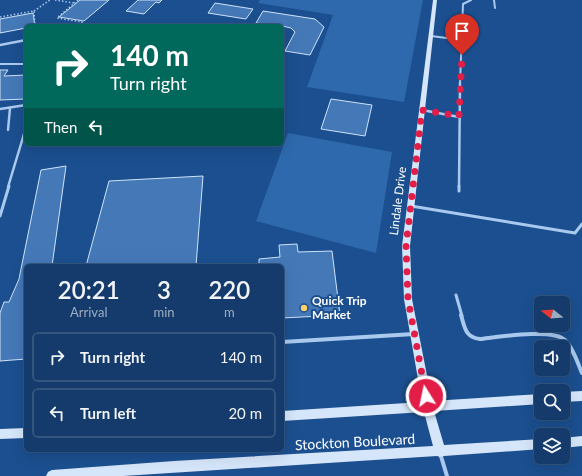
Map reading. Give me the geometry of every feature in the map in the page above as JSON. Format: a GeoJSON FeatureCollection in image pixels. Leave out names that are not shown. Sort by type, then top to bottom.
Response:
{"type":"FeatureCollection","features":[{"type":"Feature","properties":{"kind":"street","name":"Lindale Drive"},"geometry":{"type":"LineString","coordinates":[[435,0],[406,246],[408,299],[428,407],[440,452]]}},
{"type":"Feature","properties":{"kind":"street"},"geometry":{"type":"LineString","coordinates":[[0,45],[24,40]]}},
{"type":"Feature","properties":{"kind":"street"},"geometry":{"type":"LineString","coordinates":[[570,397],[582,396]]}},
{"type":"Feature","properties":{"kind":"street"},"geometry":{"type":"LineString","coordinates":[[284,416],[534,399]]}},
{"type":"Feature","properties":{"kind":"street"},"geometry":{"type":"LineString","coordinates":[[0,434],[24,433]]}},
{"type":"Feature","properties":{"kind":"street"},"geometry":{"type":"LineString","coordinates":[[570,442],[582,441]]}},
{"type":"Feature","properties":{"kind":"street","name":"Stockton Boulevard"},"geometry":{"type":"LineString","coordinates":[[52,476],[440,452],[534,445]]}},
{"type":"Feature","properties":{"kind":"lane"},"geometry":{"type":"LineString","coordinates":[[459,191],[459,116],[463,4],[471,0]]}},
{"type":"Feature","properties":{"kind":"lane"},"geometry":{"type":"LineString","coordinates":[[494,0],[495,8]]}},
{"type":"Feature","properties":{"kind":"lane"},"geometry":{"type":"LineString","coordinates":[[431,36],[462,40]]}},
{"type":"Feature","properties":{"kind":"lane"},"geometry":{"type":"LineString","coordinates":[[0,64],[24,64]]}},
{"type":"Feature","properties":{"kind":"lane"},"geometry":{"type":"LineString","coordinates":[[0,109],[24,105]]}},
{"type":"Feature","properties":{"kind":"lane"},"geometry":{"type":"LineString","coordinates":[[8,130],[10,108]]}},
{"type":"Feature","properties":{"kind":"lane"},"geometry":{"type":"LineString","coordinates":[[422,110],[459,116]]}},
{"type":"Feature","properties":{"kind":"lane"},"geometry":{"type":"LineString","coordinates":[[0,216],[24,134]]}},
{"type":"Feature","properties":{"kind":"lane"},"geometry":{"type":"LineString","coordinates":[[411,206],[575,233],[582,224]]}},
{"type":"Feature","properties":{"kind":"lane"},"geometry":{"type":"LineString","coordinates":[[456,295],[466,334],[473,338],[480,339],[550,333],[562,337],[568,343],[582,373]]}},
{"type":"Feature","properties":{"kind":"lane"},"geometry":{"type":"LineString","coordinates":[[284,342],[414,334]]}},
{"type":"Feature","properties":{"kind":"lane"},"geometry":{"type":"LineString","coordinates":[[440,452],[447,476]]}},
{"type":"Feature","properties":{"kind":"path"},"geometry":{"type":"LineString","coordinates":[[0,17],[34,11],[50,0]]}},
{"type":"Feature","properties":{"kind":"path"},"geometry":{"type":"LineString","coordinates":[[55,0],[75,3]]}},
{"type":"Feature","properties":{"kind":"path"},"geometry":{"type":"LineString","coordinates":[[78,0],[57,18],[82,22],[80,24]]}},
{"type":"Feature","properties":{"kind":"path"},"geometry":{"type":"LineString","coordinates":[[34,11],[35,24]]}},
{"type":"Feature","properties":{"kind":"shaded area"},"geometry":{"type":"Polygon","coordinates":[[[260,0],[423,0],[404,102],[307,87],[333,15],[258,3],[260,0]]]}},
{"type":"Feature","properties":{"kind":"shaded area"},"geometry":{"type":"Polygon","coordinates":[[[288,133],[392,152],[376,253],[256,221],[288,133]]]}},
{"type":"Feature","properties":{"kind":"building"},"geometry":{"type":"Polygon","coordinates":[[[80,0],[109,0],[84,21],[59,17],[80,0]]]}},
{"type":"Feature","properties":{"kind":"building"},"geometry":{"type":"Polygon","coordinates":[[[138,0],[162,0],[159,3],[156,2],[144,14],[126,11],[138,0]]]}},
{"type":"Feature","properties":{"kind":"building"},"geometry":{"type":"Polygon","coordinates":[[[215,3],[253,9],[246,19],[208,13],[215,3]]]}},
{"type":"Feature","properties":{"kind":"building"},"geometry":{"type":"Polygon","coordinates":[[[263,11],[315,19],[324,27],[310,55],[285,51],[295,32],[291,28],[284,26],[284,24],[256,23],[263,11]]]}},
{"type":"Feature","properties":{"kind":"building"},"geometry":{"type":"Polygon","coordinates":[[[33,13],[35,24],[24,24],[24,28],[0,33],[0,19],[33,13]]]}},
{"type":"Feature","properties":{"kind":"building"},"geometry":{"type":"Polygon","coordinates":[[[0,70],[8,70],[4,76],[24,75],[24,99],[0,100],[0,70]]]}},
{"type":"Feature","properties":{"kind":"building"},"geometry":{"type":"Polygon","coordinates":[[[331,99],[372,105],[365,136],[321,129],[331,99]]]}},
{"type":"Feature","properties":{"kind":"building"},"geometry":{"type":"Polygon","coordinates":[[[66,166],[52,264],[24,264],[24,359],[0,361],[0,313],[4,302],[9,302],[19,279],[41,170],[66,166]]]}},
{"type":"Feature","properties":{"kind":"building"},"geometry":{"type":"Polygon","coordinates":[[[203,176],[196,264],[87,264],[109,181],[203,176]]]}},
{"type":"Feature","properties":{"kind":"building"},"geometry":{"type":"Polygon","coordinates":[[[297,244],[298,252],[332,251],[340,315],[284,318],[284,264],[259,264],[259,259],[280,257],[279,245],[297,244]]]}},
{"type":"Feature","properties":{"kind":"place","name":"Quick Trip Market"},"geometry":{"type":"Point","coordinates":[304,308]}},
{"type":"Feature","properties":{"kind":"route"},"geometry":{"type":"LineString","coordinates":[[426,396],[408,299],[406,246],[422,110],[459,116],[462,55]]}}]}
